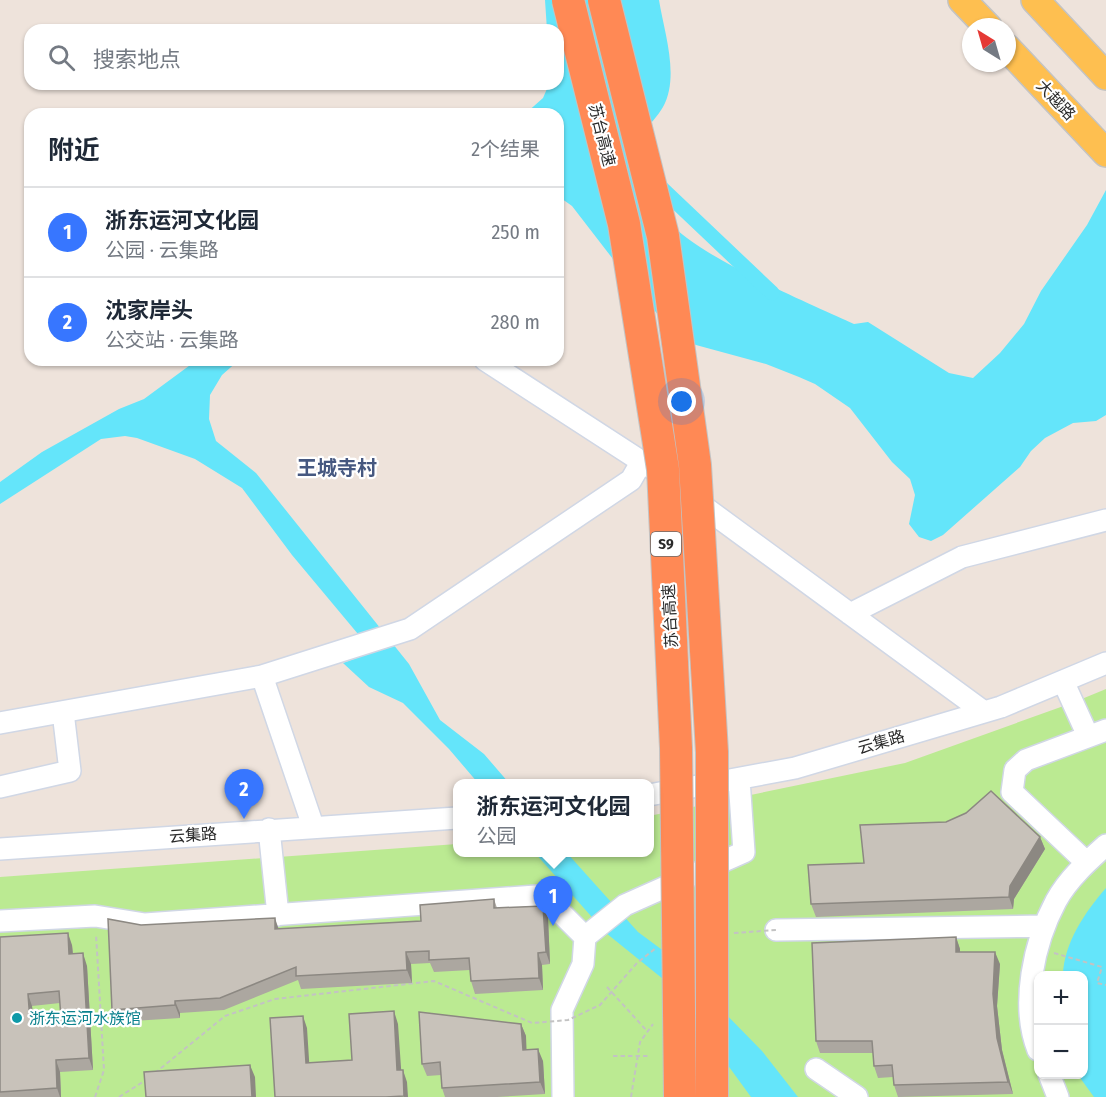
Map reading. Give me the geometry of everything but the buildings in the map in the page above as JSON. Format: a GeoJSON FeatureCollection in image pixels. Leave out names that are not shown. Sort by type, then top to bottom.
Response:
{"type":"FeatureCollection","features":[{"type":"Feature","properties":{"kind":"highway","name":"苏台高速"},"geometry":{"type":"LineString","coordinates":[[568,0],[624,224],[663,469],[676,748],[680,1097]]}},
{"type":"Feature","properties":{"kind":"highway","name":"苏台高速"},"geometry":{"type":"LineString","coordinates":[[604,0],[663,236],[695,465],[712,752],[712,1097]]}},
{"type":"Feature","properties":{"kind":"main road"},"geometry":{"type":"LineString","coordinates":[[962,0],[979,18]]}},
{"type":"Feature","properties":{"kind":"main road"},"geometry":{"type":"LineString","coordinates":[[1043,4],[1106,76]]}},
{"type":"Feature","properties":{"kind":"main road","name":"大越路"},"geometry":{"type":"LineString","coordinates":[[1016,58],[1106,153]]}},
{"type":"Feature","properties":{"kind":"street"},"geometry":{"type":"LineString","coordinates":[[493,366],[642,462],[984,712]]}},
{"type":"Feature","properties":{"kind":"street"},"geometry":{"type":"LineString","coordinates":[[0,723],[262,676],[410,629],[631,480],[642,462]]}},
{"type":"Feature","properties":{"kind":"street"},"geometry":{"type":"LineString","coordinates":[[850,614],[962,557],[1106,520]]}},
{"type":"Feature","properties":{"kind":"street","name":"云集路"},"geometry":{"type":"LineString","coordinates":[[654,794],[795,768],[984,712],[1106,663]]}},
{"type":"Feature","properties":{"kind":"street"},"geometry":{"type":"LineString","coordinates":[[262,676],[313,826]]}},
{"type":"Feature","properties":{"kind":"street"},"geometry":{"type":"LineString","coordinates":[[1063,681],[1097,733],[1026,760],[1015,770],[1012,792],[1086,862]]}},
{"type":"Feature","properties":{"kind":"street"},"geometry":{"type":"LineString","coordinates":[[0,787],[70,771],[63,712]]}},
{"type":"Feature","properties":{"kind":"street"},"geometry":{"type":"LineString","coordinates":[[563,1097],[562,1010],[582,964],[585,937],[625,905],[744,852],[738,779]]}},
{"type":"Feature","properties":{"kind":"street","name":"云集路"},"geometry":{"type":"LineString","coordinates":[[0,849],[453,818]]}},
{"type":"Feature","properties":{"kind":"street"},"geometry":{"type":"LineString","coordinates":[[269,829],[278,915]]}},
{"type":"Feature","properties":{"kind":"street"},"geometry":{"type":"LineString","coordinates":[[1034,1040],[1030,988],[1044,926],[1057,898],[1086,862],[1106,845]]}},
{"type":"Feature","properties":{"kind":"street"},"geometry":{"type":"LineString","coordinates":[[0,921],[95,916],[145,924],[536,896],[550,902],[585,937]]}},
{"type":"Feature","properties":{"kind":"street"},"geometry":{"type":"LineString","coordinates":[[776,930],[1044,926]]}},
{"type":"Feature","properties":{"kind":"street"},"geometry":{"type":"LineString","coordinates":[[816,1069],[857,1097]]}},
{"type":"Feature","properties":{"kind":"street"},"geometry":{"type":"LineString","coordinates":[[1050,1079],[1058,1097]]}},
{"type":"Feature","properties":{"kind":"path"},"geometry":{"type":"LineString","coordinates":[[95,916],[104,1070],[95,1097]]}},
{"type":"Feature","properties":{"kind":"path"},"geometry":{"type":"LineString","coordinates":[[725,934],[776,930]]}},
{"type":"Feature","properties":{"kind":"path"},"geometry":{"type":"LineString","coordinates":[[119,1097],[140,1085],[225,1016],[275,999],[434,981],[532,1023],[568,1020],[600,1005],[637,963],[659,946]]}},
{"type":"Feature","properties":{"kind":"path"},"geometry":{"type":"LineString","coordinates":[[1064,956],[1102,967],[1097,982],[1106,985]]}},
{"type":"Feature","properties":{"kind":"path"},"geometry":{"type":"LineString","coordinates":[[607,987],[646,1031]]}},
{"type":"Feature","properties":{"kind":"path"},"geometry":{"type":"LineString","coordinates":[[631,1097],[640,1042],[653,1024]]}},
{"type":"Feature","properties":{"kind":"path"},"geometry":{"type":"LineString","coordinates":[[613,1056],[650,1056]]}},
{"type":"Feature","properties":{"kind":"green space"},"geometry":{"type":"Polygon","coordinates":[[[1106,689],[1106,1097],[0,1097],[0,877],[453,844],[453,857],[654,857],[654,815],[905,763],[1106,689]]]}},
{"type":"Feature","properties":{"kind":"water"},"geometry":{"type":"Polygon","coordinates":[[[545,0],[659,0],[671,68],[670,82],[663,107],[642,133],[656,202],[671,225],[718,258],[747,274],[854,324],[868,322],[949,373],[973,378],[1000,353],[1024,324],[1041,291],[1087,225],[1106,190],[1106,415],[1096,421],[1073,423],[1045,438],[1031,451],[1020,467],[943,535],[931,541],[919,537],[909,524],[915,495],[910,479],[892,462],[850,408],[815,384],[799,377],[766,364],[696,345],[676,334],[643,298],[572,206],[564,200],[564,108],[532,108],[543,98],[546,90],[564,90],[564,24],[547,24],[545,0]]]}},
{"type":"Feature","properties":{"kind":"water"},"geometry":{"type":"Polygon","coordinates":[[[189,366],[232,366],[222,375],[210,395],[209,419],[216,441],[256,473],[409,664],[440,720],[484,754],[506,779],[475,779],[449,749],[403,703],[369,687],[343,663],[373,652],[292,555],[242,488],[195,459],[137,438],[125,436],[101,439],[0,504],[0,482],[42,452],[119,409],[144,399],[189,366]]]}},
{"type":"Feature","properties":{"kind":"water"},"geometry":{"type":"Polygon","coordinates":[[[539,857],[571,857],[638,932],[665,952],[762,1051],[798,1097],[751,1097],[668,983],[606,933],[539,857]]]}},
{"type":"Feature","properties":{"kind":"water"},"geometry":{"type":"Polygon","coordinates":[[[1106,888],[1106,1097],[1094,1097],[1081,1079],[1088,1079],[1088,971],[1063,971],[1067,951],[1077,928],[1106,888]]]}},
{"type":"Feature","properties":{"kind":"waterway"},"geometry":{"type":"LineString","coordinates":[[655,182],[772,293]]}},
{"type":"Feature","properties":{"kind":"place","name":"沈家岸头"},"geometry":{"type":"Point","coordinates":[244,819]}},
{"type":"Feature","properties":{"kind":"place","name":"浙东运河文化园"},"geometry":{"type":"Point","coordinates":[553,926]}},
{"type":"Feature","properties":{"kind":"place","name":"浙东运河水族馆"},"geometry":{"type":"Point","coordinates":[17,1018]}},
{"type":"Feature","properties":{"kind":"district","name":"王城寺村"},"geometry":{"type":"Point","coordinates":[337,468]}}]}
